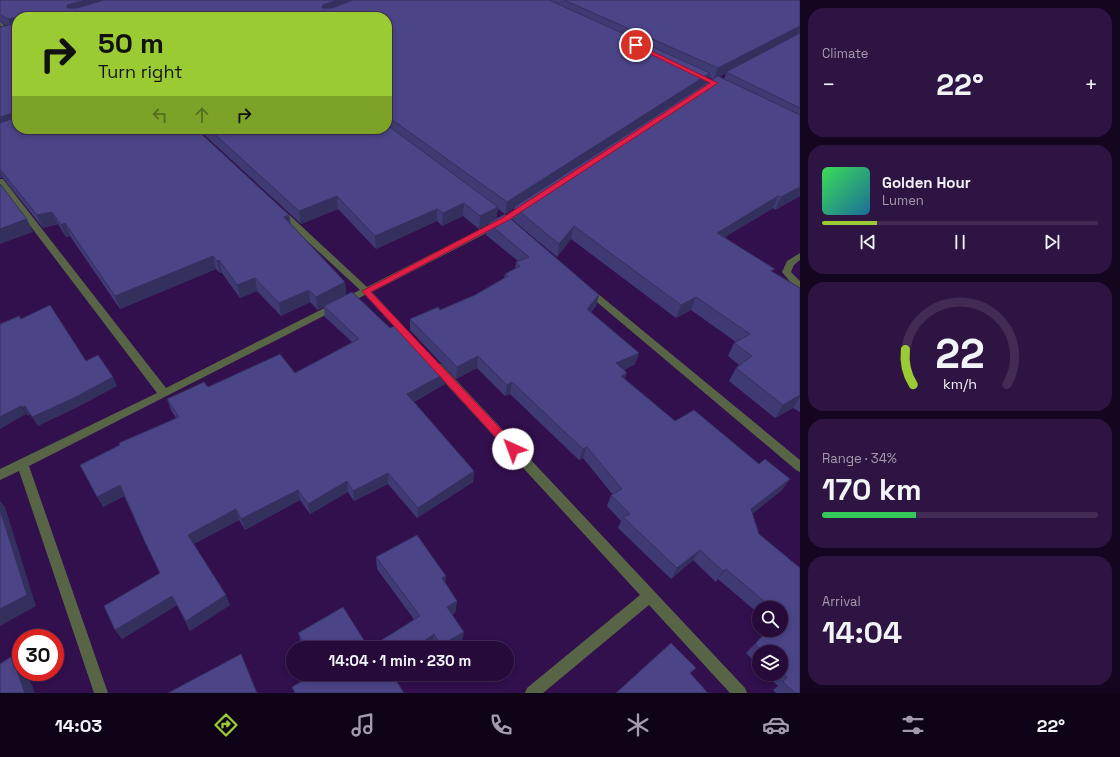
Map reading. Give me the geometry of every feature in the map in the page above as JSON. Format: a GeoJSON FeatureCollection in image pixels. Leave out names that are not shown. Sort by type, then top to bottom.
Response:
{"type":"FeatureCollection","features":[{"type":"Feature","properties":{"kind":"street"},"geometry":{"type":"LineString","coordinates":[[0,24],[11,34]]}},
{"type":"Feature","properties":{"kind":"street"},"geometry":{"type":"LineString","coordinates":[[0,181],[164,394]]}},
{"type":"Feature","properties":{"kind":"street"},"geometry":{"type":"LineString","coordinates":[[0,475],[164,394],[505,220],[531,203]]}},
{"type":"Feature","properties":{"kind":"street"},"geometry":{"type":"LineString","coordinates":[[273,205],[366,291],[414,343]]}},
{"type":"Feature","properties":{"kind":"street"},"geometry":{"type":"LineString","coordinates":[[800,256],[790,263],[786,272],[800,285]]}},
{"type":"Feature","properties":{"kind":"street"},"geometry":{"type":"LineString","coordinates":[[583,286],[800,467]]}},
{"type":"Feature","properties":{"kind":"street"},"geometry":{"type":"LineString","coordinates":[[430,360],[740,693]]}},
{"type":"Feature","properties":{"kind":"street"},"geometry":{"type":"LineString","coordinates":[[23,464],[101,693]]}},
{"type":"Feature","properties":{"kind":"street"},"geometry":{"type":"LineString","coordinates":[[532,693],[650,596]]}},
{"type":"Feature","properties":{"kind":"building"},"geometry":{"type":"Polygon","coordinates":[[[0,0],[86,0],[67,5],[67,8],[77,8],[104,0],[337,0],[323,5],[322,8],[332,8],[353,0],[549,0],[710,73],[507,202],[392,120],[392,12],[12,12],[12,18],[8,19],[0,14],[0,0]]]}},
{"type":"Feature","properties":{"kind":"building"},"geometry":{"type":"Polygon","coordinates":[[[564,0],[800,0],[800,26],[718,68],[564,0]]]}},
{"type":"Feature","properties":{"kind":"building"},"geometry":{"type":"Polygon","coordinates":[[[12,24],[12,113],[0,117],[0,27],[12,24]]]}},
{"type":"Feature","properties":{"kind":"building"},"geometry":{"type":"Polygon","coordinates":[[[800,33],[800,108],[726,72],[800,33]]]}},
{"type":"Feature","properties":{"kind":"building"},"geometry":{"type":"Polygon","coordinates":[[[718,76],[800,115],[800,187],[781,197],[778,196],[717,233],[775,269],[771,271],[800,288],[800,395],[783,405],[736,368],[752,356],[734,343],[750,334],[696,297],[681,305],[574,226],[559,244],[514,207],[718,76]]]}},
{"type":"Feature","properties":{"kind":"building"},"geometry":{"type":"Polygon","coordinates":[[[12,119],[12,134],[201,134],[289,215],[284,217],[345,282],[316,297],[309,290],[279,303],[255,278],[237,285],[219,260],[217,261],[213,256],[115,296],[65,223],[61,225],[52,212],[37,215],[0,169],[0,123],[12,119]]]}},
{"type":"Feature","properties":{"kind":"building"},"geometry":{"type":"Polygon","coordinates":[[[392,129],[498,207],[480,216],[464,203],[443,213],[437,209],[375,236],[337,196],[299,211],[214,134],[392,134],[392,129]]]}},
{"type":"Feature","properties":{"kind":"building"},"geometry":{"type":"Polygon","coordinates":[[[0,184],[27,219],[0,229],[0,184]]]}},
{"type":"Feature","properties":{"kind":"building"},"geometry":{"type":"Polygon","coordinates":[[[505,214],[599,295],[587,309],[639,353],[616,363],[627,373],[621,376],[675,421],[694,410],[759,464],[765,459],[790,479],[751,509],[759,534],[800,568],[800,693],[795,693],[783,682],[788,681],[788,645],[755,644],[762,637],[788,637],[788,601],[764,601],[726,569],[723,571],[700,550],[677,568],[623,517],[630,514],[611,495],[622,489],[587,447],[583,449],[512,382],[507,385],[478,356],[457,367],[410,319],[438,307],[440,310],[475,295],[508,276],[505,274],[520,266],[516,262],[529,257],[488,223],[505,214]]]}},
{"type":"Feature","properties":{"kind":"building"},"geometry":{"type":"Polygon","coordinates":[[[352,292],[390,328],[400,324],[446,373],[407,394],[474,471],[418,508],[388,473],[353,491],[347,481],[308,504],[298,490],[241,519],[236,509],[188,535],[226,595],[186,621],[172,596],[115,630],[104,606],[160,573],[120,485],[97,497],[80,465],[120,445],[119,443],[179,417],[167,399],[204,382],[208,387],[280,354],[295,373],[359,339],[324,306],[352,292]]]}},
{"type":"Feature","properties":{"kind":"building"},"geometry":{"type":"Polygon","coordinates":[[[50,305],[86,361],[98,355],[113,377],[74,398],[32,417],[25,406],[21,406],[0,417],[0,324],[19,316],[21,319],[50,305]]]}},
{"type":"Feature","properties":{"kind":"building"},"geometry":{"type":"Polygon","coordinates":[[[0,510],[27,595],[0,609],[0,510]]]}},
{"type":"Feature","properties":{"kind":"building"},"geometry":{"type":"Polygon","coordinates":[[[417,535],[446,576],[442,578],[457,601],[447,607],[464,632],[448,641],[438,641],[434,634],[424,641],[380,641],[420,616],[376,557],[417,535]]]}},
{"type":"Feature","properties":{"kind":"building"},"geometry":{"type":"Polygon","coordinates":[[[343,607],[365,641],[303,641],[298,633],[343,607]]]}},
{"type":"Feature","properties":{"kind":"building"},"geometry":{"type":"Polygon","coordinates":[[[671,643],[696,668],[690,673],[708,693],[616,693],[671,643]]]}},
{"type":"Feature","properties":{"kind":"building"},"geometry":{"type":"Polygon","coordinates":[[[241,654],[257,693],[168,693],[241,654]]]}},
{"type":"Feature","properties":{"kind":"building"},"geometry":{"type":"Polygon","coordinates":[[[12,656],[12,681],[21,681],[25,693],[0,693],[0,664],[12,656]]]}},
{"type":"Feature","properties":{"kind":"building"},"geometry":{"type":"Polygon","coordinates":[[[302,681],[396,681],[404,693],[295,693],[292,687],[302,681]]]}},
{"type":"Feature","properties":{"kind":"route"},"geometry":{"type":"LineString","coordinates":[[513,449],[366,291],[505,220],[715,83],[636,45]]}}]}
